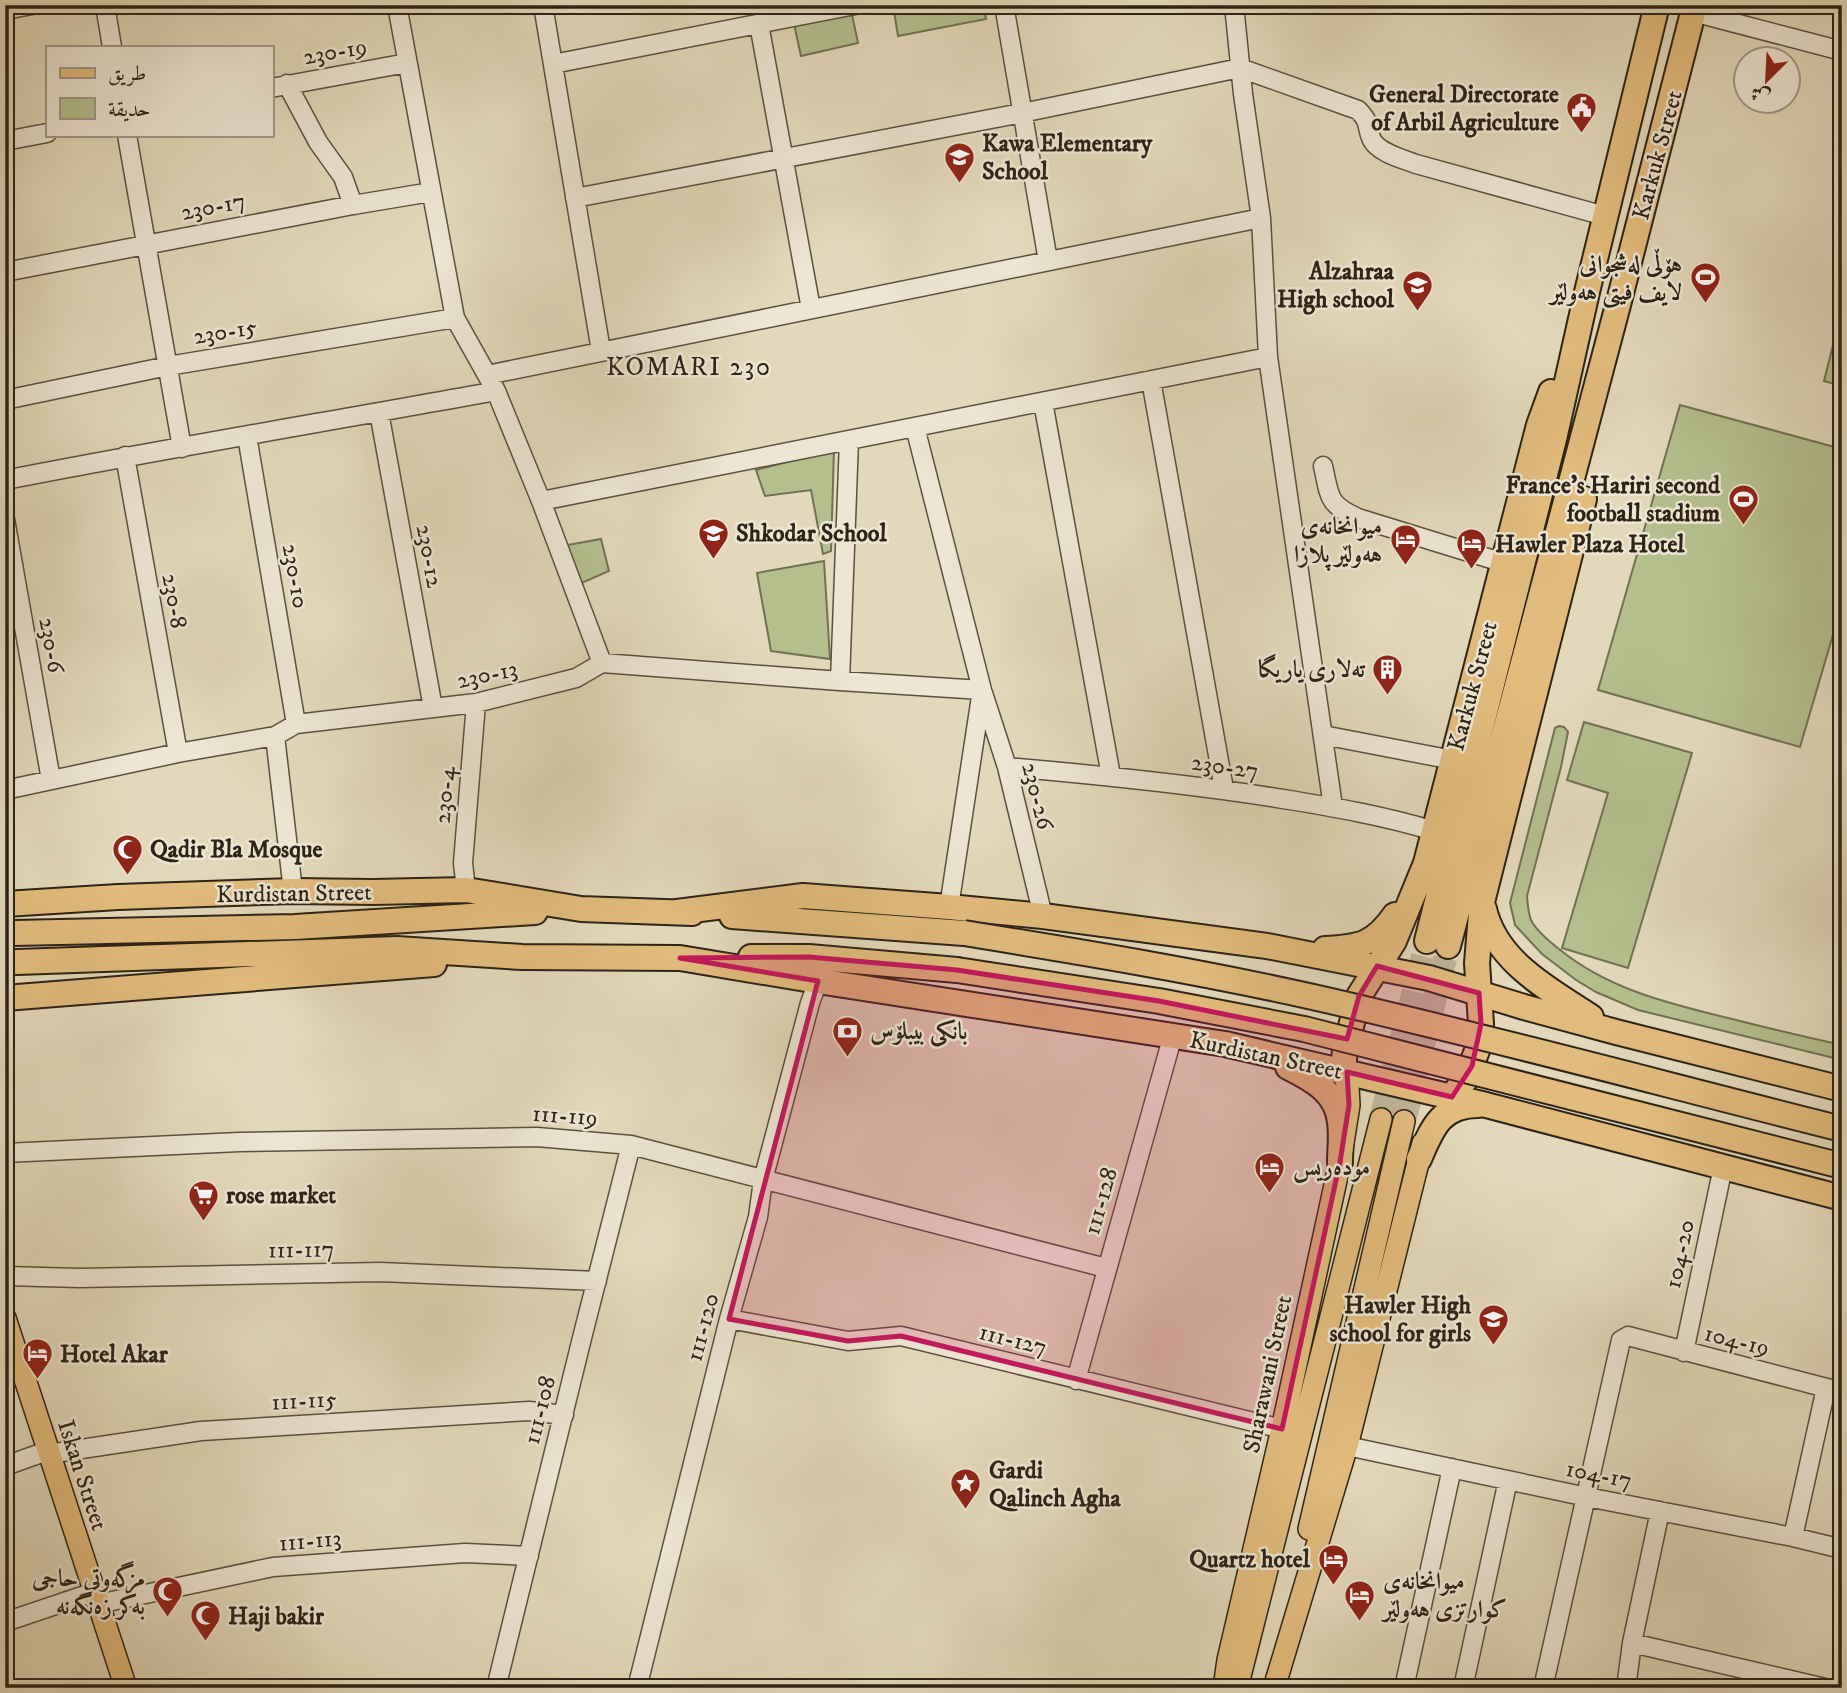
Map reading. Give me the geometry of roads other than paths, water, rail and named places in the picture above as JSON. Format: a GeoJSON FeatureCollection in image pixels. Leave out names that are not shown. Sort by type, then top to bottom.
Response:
{"type":"FeatureCollection","features":[{"type":"Feature","properties":{"kind":"highway","name":"Karkuk Street"},"geometry":{"type":"LineString","coordinates":[[1657,5],[1587,292],[1437,944],[1618,305],[1694,9]]}},
{"type":"Feature","properties":{"kind":"highway","name":"Karkuk Street"},"geometry":{"type":"LineString","coordinates":[[1343,1072],[1345,1049],[1359,996],[1394,940],[1426,863],[1539,425],[1587,292]]}},
{"type":"Feature","properties":{"kind":"highway","name":"Karkuk Street"},"geometry":{"type":"LineString","coordinates":[[1451,1097],[1466,1079],[1478,1048],[1481,1024],[1477,963],[1482,902],[1600,432],[1618,305]]}},
{"type":"Feature","properties":{"kind":"highway"},"geometry":{"type":"LineString","coordinates":[[1267,946],[1328,949],[1370,942],[1394,918],[1426,863]]}},
{"type":"Feature","properties":{"kind":"highway","name":"Kurdistan Street"},"geometry":{"type":"LineString","coordinates":[[5,904],[293,891],[466,890],[581,909]]}},
{"type":"Feature","properties":{"kind":"highway"},"geometry":{"type":"LineString","coordinates":[[5,891],[83,899]]}},
{"type":"Feature","properties":{"kind":"highway","name":"Kurdistan Street"},"geometry":{"type":"LineString","coordinates":[[677,912],[803,896],[949,906],[1043,916],[1267,946],[1429,978],[1616,1032],[1842,1088]]}},
{"type":"Feature","properties":{"kind":"highway"},"geometry":{"type":"LineString","coordinates":[[10,925],[15,913],[118,897]]}},
{"type":"Feature","properties":{"kind":"highway"},"geometry":{"type":"LineString","coordinates":[[1482,902],[1492,932],[1518,965],[1541,984],[1616,1032]]}},
{"type":"Feature","properties":{"kind":"highway","name":"Kurdistan Street"},"geometry":{"type":"LineString","coordinates":[[10,925],[295,927],[581,909],[677,912],[964,933],[1164,966],[1312,997],[1842,1129]]}},
{"type":"Feature","properties":{"kind":"highway","name":"Kurdistan Street"},"geometry":{"type":"LineString","coordinates":[[18,962],[397,949],[522,957],[809,957],[957,970],[1159,1001],[1304,1029],[1842,1166]]}},
{"type":"Feature","properties":{"kind":"highway","name":"Kurdistan Street"},"geometry":{"type":"LineString","coordinates":[[5,998],[522,957]]}},
{"type":"Feature","properties":{"kind":"highway","name":"Kurdistan Street"},"geometry":{"type":"LineString","coordinates":[[680,958],[1225,1044],[1486,1105],[1842,1198]]}},
{"type":"Feature","properties":{"kind":"highway"},"geometry":{"type":"LineString","coordinates":[[5,984],[20,991],[61,994]]}},
{"type":"Feature","properties":{"kind":"highway"},"geometry":{"type":"LineString","coordinates":[[5,1014],[61,994]]}},
{"type":"Feature","properties":{"kind":"highway"},"geometry":{"type":"LineString","coordinates":[[1225,1044],[1284,1065],[1325,1089],[1340,1120],[1340,1162]]}},
{"type":"Feature","properties":{"kind":"highway"},"geometry":{"type":"LineString","coordinates":[[1419,1159],[1431,1131],[1441,1117],[1465,1105],[1486,1105]]}},
{"type":"Feature","properties":{"kind":"main road","name":"Sharawani Street"},"geometry":{"type":"LineString","coordinates":[[1224,1688],[1228,1660],[1340,1162],[1349,1105],[1348,1087],[1343,1072]]}},
{"type":"Feature","properties":{"kind":"main road"},"geometry":{"type":"LineString","coordinates":[[1273,1688],[1347,1446],[1429,1121],[1437,1109],[1451,1097]]}},
{"type":"Feature","properties":{"kind":"main road","name":"Sharawani Street"},"geometry":{"type":"LineString","coordinates":[[1237,1688],[1381,1119]]}},
{"type":"Feature","properties":{"kind":"main road"},"geometry":{"type":"LineString","coordinates":[[1273,1688],[1404,1121]]}},
{"type":"Feature","properties":{"kind":"main road","name":"Iskan Street"},"geometry":{"type":"LineString","coordinates":[[5,1318],[126,1688]]}},
{"type":"Feature","properties":{"kind":"street"},"geometry":{"type":"LineString","coordinates":[[5,10],[32,5]]}},
{"type":"Feature","properties":{"kind":"street"},"geometry":{"type":"LineString","coordinates":[[105,5],[112,46]]}},
{"type":"Feature","properties":{"kind":"street"},"geometry":{"type":"LineString","coordinates":[[397,5],[455,318],[496,391],[541,501],[601,663],[982,690],[949,906]]}},
{"type":"Feature","properties":{"kind":"street"},"geometry":{"type":"LineString","coordinates":[[543,5],[601,351]]}},
{"type":"Feature","properties":{"kind":"street"},"geometry":{"type":"LineString","coordinates":[[553,64],[855,5]]}},
{"type":"Feature","properties":{"kind":"street"},"geometry":{"type":"LineString","coordinates":[[1004,5],[1048,261]]}},
{"type":"Feature","properties":{"kind":"street"},"geometry":{"type":"LineString","coordinates":[[1234,5],[1261,218],[1268,357],[1333,807]]}},
{"type":"Feature","properties":{"kind":"street"},"geometry":{"type":"LineString","coordinates":[[1694,9],[1842,51]]}},
{"type":"Feature","properties":{"kind":"street"},"geometry":{"type":"LineString","coordinates":[[759,24],[811,309]]}},
{"type":"Feature","properties":{"kind":"street","name":"230-19"},"geometry":{"type":"LineString","coordinates":[[279,86],[407,63]]}},
{"type":"Feature","properties":{"kind":"street"},"geometry":{"type":"LineString","coordinates":[[575,198],[1022,113],[1240,68],[1358,110],[1367,119],[1372,141],[1388,153],[1416,164],[1605,216]]}},
{"type":"Feature","properties":{"kind":"street"},"geometry":{"type":"LineString","coordinates":[[279,86],[343,177],[353,205]]}},
{"type":"Feature","properties":{"kind":"street"},"geometry":{"type":"LineString","coordinates":[[5,141],[46,133]]}},
{"type":"Feature","properties":{"kind":"street"},"geometry":{"type":"LineString","coordinates":[[127,136],[182,448]]}},
{"type":"Feature","properties":{"kind":"street","name":"230-17"},"geometry":{"type":"LineString","coordinates":[[5,272],[146,243],[431,192]]}},
{"type":"Feature","properties":{"kind":"street"},"geometry":{"type":"LineString","coordinates":[[486,375],[1261,218]]}},
{"type":"Feature","properties":{"kind":"street","name":"230-15"},"geometry":{"type":"LineString","coordinates":[[5,400],[168,366],[455,318]]}},
{"type":"Feature","properties":{"kind":"street"},"geometry":{"type":"LineString","coordinates":[[541,501],[1268,357]]}},
{"type":"Feature","properties":{"kind":"street"},"geometry":{"type":"LineString","coordinates":[[1151,380],[1224,789]]}},
{"type":"Feature","properties":{"kind":"street"},"geometry":{"type":"LineString","coordinates":[[5,480],[124,456],[182,448],[496,391]]}},
{"type":"Feature","properties":{"kind":"street"},"geometry":{"type":"LineString","coordinates":[[1043,402],[1111,776]]}},
{"type":"Feature","properties":{"kind":"street","name":"230-12"},"geometry":{"type":"LineString","coordinates":[[379,412],[433,708]]}},
{"type":"Feature","properties":{"kind":"street","name":"230-26"},"geometry":{"type":"LineString","coordinates":[[915,427],[982,690],[1007,767],[1043,916]]}},
{"type":"Feature","properties":{"kind":"street","name":"230-10"},"geometry":{"type":"LineString","coordinates":[[247,436],[296,724]]}},
{"type":"Feature","properties":{"kind":"street"},"geometry":{"type":"LineString","coordinates":[[840,681],[849,440]]}},
{"type":"Feature","properties":{"kind":"street","name":"230-8"},"geometry":{"type":"LineString","coordinates":[[124,456],[178,753]]}},
{"type":"Feature","properties":{"kind":"street"},"geometry":{"type":"LineString","coordinates":[[1323,466],[1331,500],[1340,510],[1504,563]]}},
{"type":"Feature","properties":{"kind":"street","name":"230-6"},"geometry":{"type":"LineString","coordinates":[[5,519],[51,780]]}},
{"type":"Feature","properties":{"kind":"street","name":"230-13"},"geometry":{"type":"LineString","coordinates":[[5,790],[178,753],[275,736],[296,724],[476,703],[576,678],[601,663]]}},
{"type":"Feature","properties":{"kind":"street","name":"230-4"},"geometry":{"type":"LineString","coordinates":[[466,890],[463,863],[476,703]]}},
{"type":"Feature","properties":{"kind":"street"},"geometry":{"type":"LineString","coordinates":[[1323,735],[1452,760]]}},
{"type":"Feature","properties":{"kind":"street"},"geometry":{"type":"LineString","coordinates":[[275,736],[293,891]]}},
{"type":"Feature","properties":{"kind":"street","name":"230-27"},"geometry":{"type":"LineString","coordinates":[[1007,767],[1224,789],[1333,807],[1434,831]]}},
{"type":"Feature","properties":{"kind":"street","name":"111-120"},"geometry":{"type":"LineString","coordinates":[[638,1688],[729,1319],[758,1217],[763,1180],[818,981]]}},
{"type":"Feature","properties":{"kind":"street","name":"111-128"},"geometry":{"type":"LineString","coordinates":[[1076,1380],[1173,1035]]}},
{"type":"Feature","properties":{"kind":"street","name":"111-119"},"geometry":{"type":"LineString","coordinates":[[5,1153],[239,1142],[537,1137],[631,1145],[1106,1268]]}},
{"type":"Feature","properties":{"kind":"street","name":"111-108"},"geometry":{"type":"LineString","coordinates":[[496,1688],[631,1145]]}},
{"type":"Feature","properties":{"kind":"street","name":"104-20"},"geometry":{"type":"LineString","coordinates":[[1684,1352],[1723,1167]]}},
{"type":"Feature","properties":{"kind":"street","name":"111-117"},"geometry":{"type":"LineString","coordinates":[[5,1276],[80,1278],[380,1272],[597,1281]]}},
{"type":"Feature","properties":{"kind":"street","name":"111-127"},"geometry":{"type":"LineString","coordinates":[[729,1319],[848,1341],[901,1336],[1282,1429]]}},
{"type":"Feature","properties":{"kind":"street","name":"104-19"},"geometry":{"type":"LineString","coordinates":[[1587,1497],[1621,1340],[1628,1336],[1834,1390]]}},
{"type":"Feature","properties":{"kind":"street"},"geometry":{"type":"LineString","coordinates":[[1793,1537],[1834,1390]]}},
{"type":"Feature","properties":{"kind":"street","name":"111-115"},"geometry":{"type":"LineString","coordinates":[[5,1466],[48,1452],[201,1431],[529,1411],[564,1415]]}},
{"type":"Feature","properties":{"kind":"street","name":"104-17"},"geometry":{"type":"LineString","coordinates":[[1347,1446],[1842,1549]]}},
{"type":"Feature","properties":{"kind":"street"},"geometry":{"type":"LineString","coordinates":[[1405,1688],[1452,1468]]}},
{"type":"Feature","properties":{"kind":"street"},"geometry":{"type":"LineString","coordinates":[[1463,1688],[1508,1480]]}},
{"type":"Feature","properties":{"kind":"street"},"geometry":{"type":"LineString","coordinates":[[1543,1688],[1587,1497]]}},
{"type":"Feature","properties":{"kind":"street"},"geometry":{"type":"LineString","coordinates":[[1626,1688],[1632,1643],[1660,1511]]}},
{"type":"Feature","properties":{"kind":"street","name":"111-113"},"geometry":{"type":"LineString","coordinates":[[5,1622],[96,1598],[273,1567],[465,1553],[529,1556]]}},
{"type":"Feature","properties":{"kind":"street"},"geometry":{"type":"LineString","coordinates":[[1632,1643],[1825,1688]]}},
{"type":"Feature","properties":{"kind":"tunnel"},"geometry":{"type":"LineString","coordinates":[[1381,1119],[1427,941]]}},
{"type":"Feature","properties":{"kind":"tunnel"},"geometry":{"type":"LineString","coordinates":[[1404,1121],[1448,946]]}},
{"type":"Feature","properties":{"kind":"place","name":"General Directorate of Arbil Agriculture"},"geometry":{"type":"Point","coordinates":[1582,135]}},
{"type":"Feature","properties":{"kind":"place","name":"Kawa Elementary School"},"geometry":{"type":"Point","coordinates":[959,184]}},
{"type":"Feature","properties":{"kind":"place","name":"هۆڵی لەشجوانی لایف فیتی هەولێر"},"geometry":{"type":"Point","coordinates":[1705,305]}},
{"type":"Feature","properties":{"kind":"place","name":"Alzahraa High school"},"geometry":{"type":"Point","coordinates":[1417,312]}},
{"type":"Feature","properties":{"kind":"place","name":"France's Hariri second football stadium"},"geometry":{"type":"Point","coordinates":[1743,526]}},
{"type":"Feature","properties":{"kind":"place","name":"Shkodar School"},"geometry":{"type":"Point","coordinates":[713,560]}},
{"type":"Feature","properties":{"kind":"place","name":"میوانخانەی هەولێر پلازا"},"geometry":{"type":"Point","coordinates":[1405,567]}},
{"type":"Feature","properties":{"kind":"place","name":"Hawler Plaza Hotel"},"geometry":{"type":"Point","coordinates":[1472,571]}},
{"type":"Feature","properties":{"kind":"place","name":"تەلاری یاریگا"},"geometry":{"type":"Point","coordinates":[1388,696]}},
{"type":"Feature","properties":{"kind":"place","name":"Qadir Bla Mosque"},"geometry":{"type":"Point","coordinates":[127,876]}},
{"type":"Feature","properties":{"kind":"place","name":"بانکی بیبلۆس"},"geometry":{"type":"Point","coordinates":[847,1058]}},
{"type":"Feature","properties":{"kind":"place","name":"مودەریس"},"geometry":{"type":"Point","coordinates":[1270,1194]}},
{"type":"Feature","properties":{"kind":"place","name":"rose market"},"geometry":{"type":"Point","coordinates":[203,1222]}},
{"type":"Feature","properties":{"kind":"place","name":"Hawler High school for girls"},"geometry":{"type":"Point","coordinates":[1494,1346]}},
{"type":"Feature","properties":{"kind":"place","name":"Hotel Akar"},"geometry":{"type":"Point","coordinates":[37,1381]}},
{"type":"Feature","properties":{"kind":"place","name":"Gardi Qalinch Agha"},"geometry":{"type":"Point","coordinates":[966,1511]}},
{"type":"Feature","properties":{"kind":"place","name":"Quartz hotel"},"geometry":{"type":"Point","coordinates":[1333,1586]}},
{"type":"Feature","properties":{"kind":"place","name":"مزگەوتی حاجی بەکر زەنگەنە"},"geometry":{"type":"Point","coordinates":[168,1619]}},
{"type":"Feature","properties":{"kind":"place","name":"میوانخانەی کوارتزی هەولێر"},"geometry":{"type":"Point","coordinates":[1360,1622]}},
{"type":"Feature","properties":{"kind":"place","name":"Haji bakir"},"geometry":{"type":"Point","coordinates":[205,1643]}},
{"type":"Feature","properties":{"kind":"district","name":"KOMARI 230"},"geometry":{"type":"Point","coordinates":[689,366]}}]}
